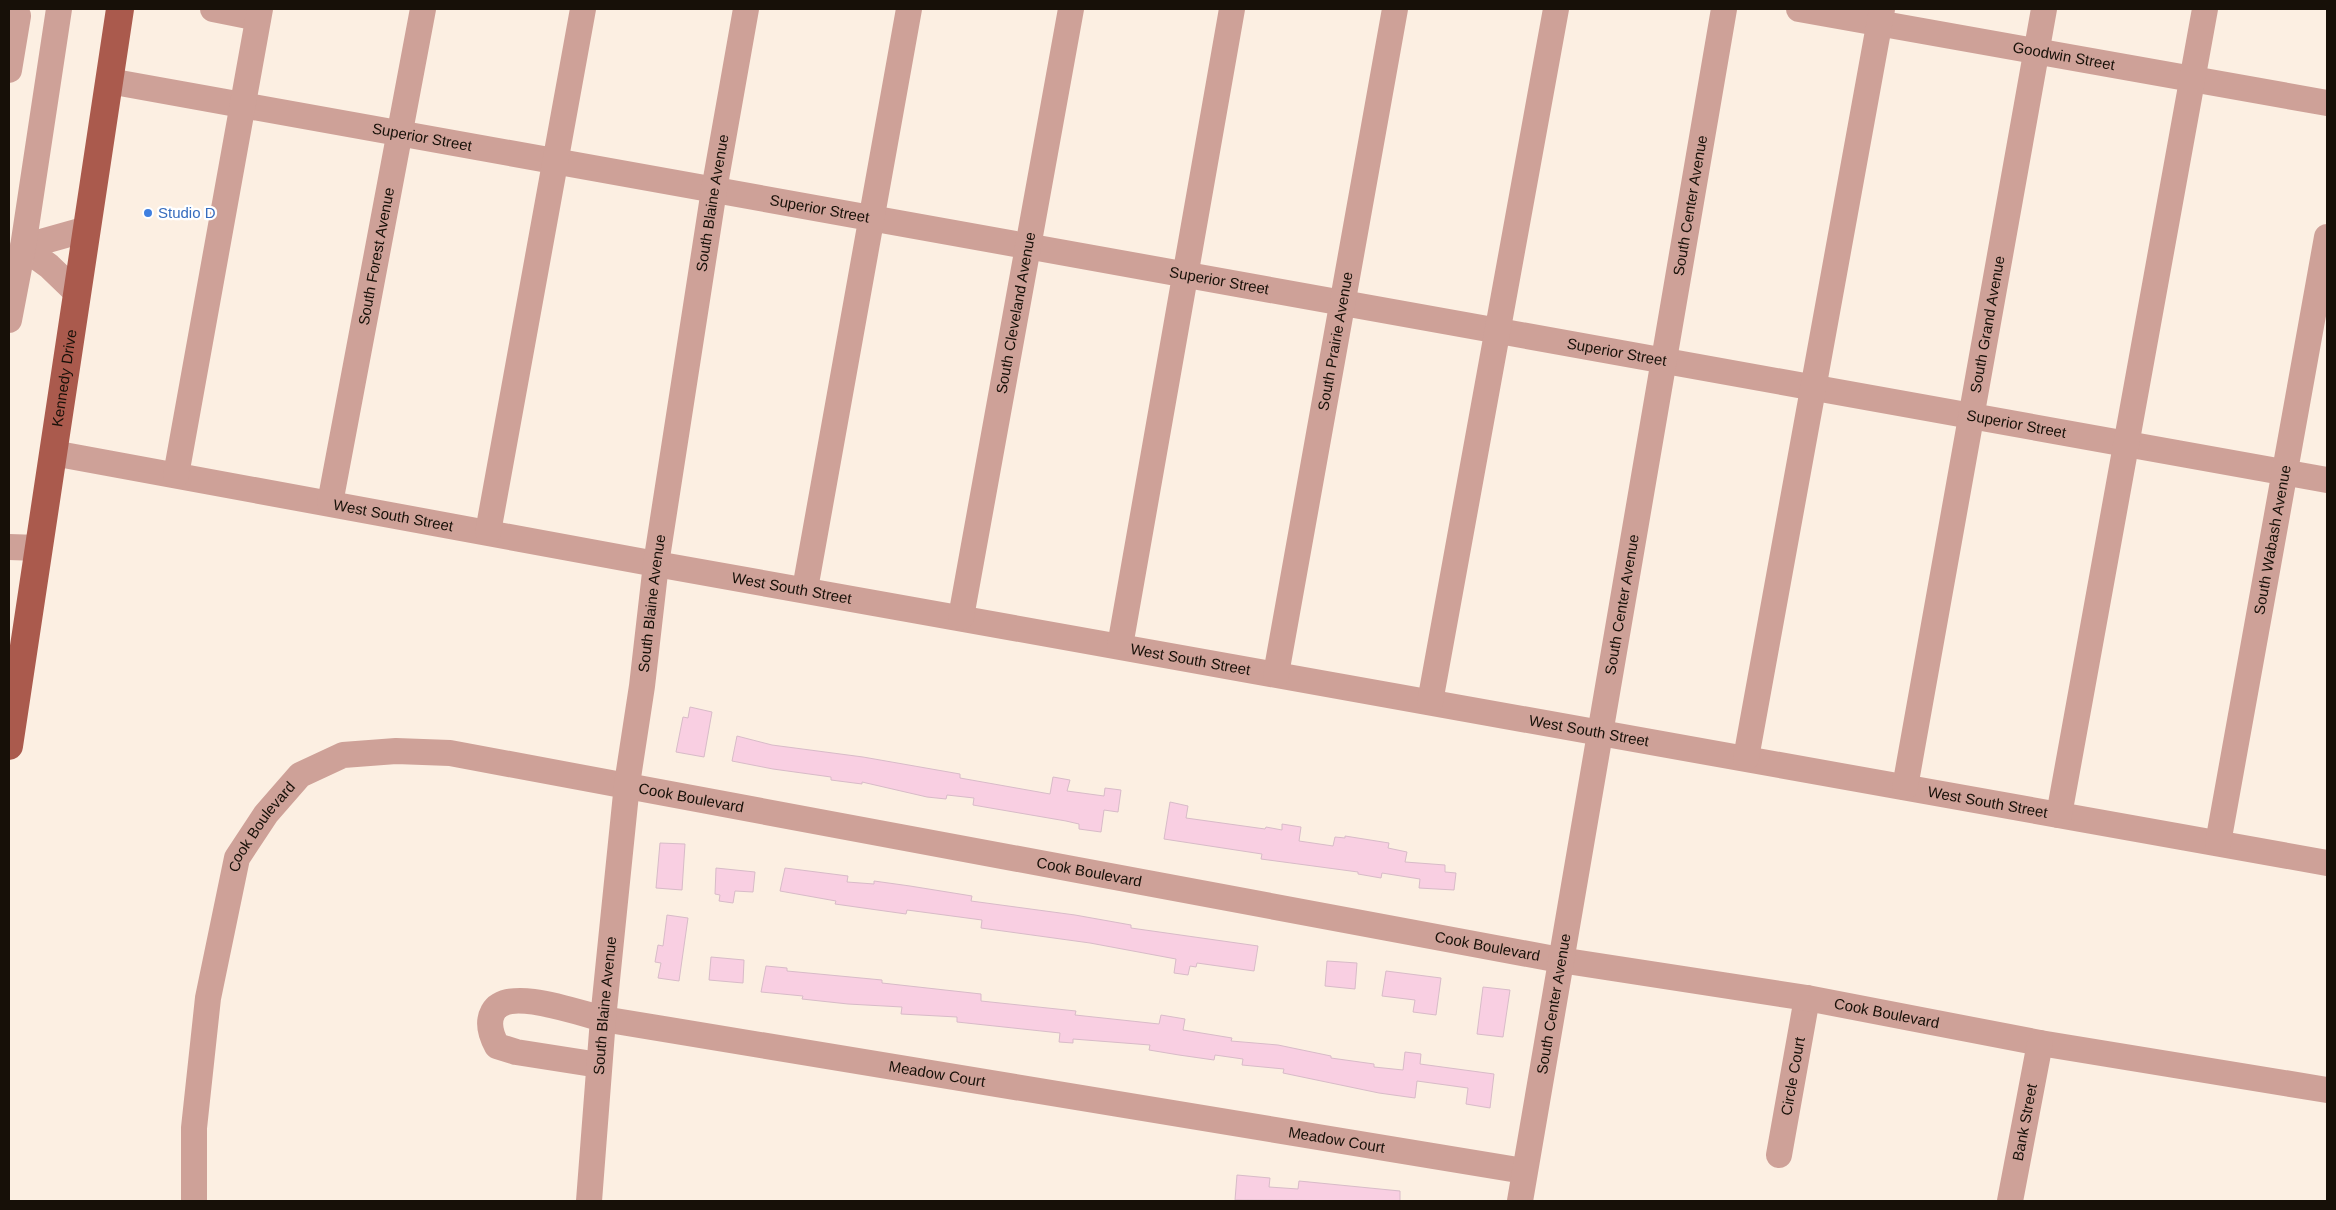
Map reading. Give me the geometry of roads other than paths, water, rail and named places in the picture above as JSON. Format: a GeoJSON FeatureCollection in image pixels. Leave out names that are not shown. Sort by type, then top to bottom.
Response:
{"type":"FeatureCollection","features":[{"type":"Feature","properties":{"kind":"main road","name":"Kennedy Drive"},"geometry":{"type":"LineString","coordinates":[[9,746],[12,709],[39,548],[120,9]]}},
{"type":"Feature","properties":{"kind":"street"},"geometry":{"type":"LineString","coordinates":[[9,70],[18,16],[12,9]]}},
{"type":"Feature","properties":{"kind":"street"},"geometry":{"type":"LineString","coordinates":[[9,320],[23,247],[20,192],[60,9]]}},
{"type":"Feature","properties":{"kind":"street"},"geometry":{"type":"LineString","coordinates":[[176,475],[259,13],[213,9]]}},
{"type":"Feature","properties":{"kind":"street","name":"South Forest Avenue"},"geometry":{"type":"LineString","coordinates":[[330,503],[422,9]]}},
{"type":"Feature","properties":{"kind":"street"},"geometry":{"type":"LineString","coordinates":[[488,532],[583,9]]}},
{"type":"Feature","properties":{"kind":"street","name":"South Blaine Avenue"},"geometry":{"type":"LineString","coordinates":[[589,1201],[603,1019],[627,784],[642,686],[656,564],[714,190],[746,9]]}},
{"type":"Feature","properties":{"kind":"street"},"geometry":{"type":"LineString","coordinates":[[805,589],[909,9]]}},
{"type":"Feature","properties":{"kind":"street","name":"South Cleveland Avenue"},"geometry":{"type":"LineString","coordinates":[[961,617],[1071,9]]}},
{"type":"Feature","properties":{"kind":"street"},"geometry":{"type":"LineString","coordinates":[[1120,646],[1232,9]]}},
{"type":"Feature","properties":{"kind":"street","name":"South Prairie Avenue"},"geometry":{"type":"LineString","coordinates":[[1276,674],[1395,9]]}},
{"type":"Feature","properties":{"kind":"street"},"geometry":{"type":"LineString","coordinates":[[1430,702],[1556,9]]}},
{"type":"Feature","properties":{"kind":"street","name":"South Center Avenue"},"geometry":{"type":"LineString","coordinates":[[1520,1201],[1724,9]]}},
{"type":"Feature","properties":{"kind":"street","name":"Goodwin Street"},"geometry":{"type":"LineString","coordinates":[[1799,9],[1880,16],[2037,51],[2327,104]]}},
{"type":"Feature","properties":{"kind":"street","name":"South Grand Avenue"},"geometry":{"type":"LineString","coordinates":[[1906,787],[2044,9]]}},
{"type":"Feature","properties":{"kind":"street"},"geometry":{"type":"LineString","coordinates":[[2059,815],[2205,9]]}},
{"type":"Feature","properties":{"kind":"street"},"geometry":{"type":"LineString","coordinates":[[1746,758],[1880,16]]}},
{"type":"Feature","properties":{"kind":"street","name":"Superior Street"},"geometry":{"type":"LineString","coordinates":[[109,81],[2327,480]]}},
{"type":"Feature","properties":{"kind":"street"},"geometry":{"type":"LineString","coordinates":[[23,247],[87,229]]}},
{"type":"Feature","properties":{"kind":"street","name":"South Wabash Avenue"},"geometry":{"type":"LineString","coordinates":[[2218,843],[2327,236]]}},
{"type":"Feature","properties":{"kind":"street"},"geometry":{"type":"LineString","coordinates":[[23,247],[49,266],[77,294]]}},
{"type":"Feature","properties":{"kind":"street","name":"West South Street"},"geometry":{"type":"LineString","coordinates":[[53,453],[656,564],[805,589],[2327,863]]}},
{"type":"Feature","properties":{"kind":"street"},"geometry":{"type":"LineString","coordinates":[[9,547],[39,548]]}},
{"type":"Feature","properties":{"kind":"street","name":"Cook Boulevard"},"geometry":{"type":"LineString","coordinates":[[194,1201],[194,1128],[208,998],[237,858],[266,814],[300,775],[344,755],[396,750],[450,753],[627,784],[1560,960],[1807,998],[2040,1043],[2327,1090]]}},
{"type":"Feature","properties":{"kind":"street","name":"Circle Court"},"geometry":{"type":"LineString","coordinates":[[1779,1155],[1807,998]]}},
{"type":"Feature","properties":{"kind":"street","name":"Meadow Court"},"geometry":{"type":"LineString","coordinates":[[600,1065],[516,1052],[497,1046],[490,1034],[490,1017],[496,1007],[507,1001],[528,1000],[603,1019],[1524,1171]]}},
{"type":"Feature","properties":{"kind":"street","name":"Bank Street"},"geometry":{"type":"LineString","coordinates":[[2010,1201],[2040,1043]]}},
{"type":"Feature","properties":{"kind":"place","name":"Studio D"},"geometry":{"type":"Point","coordinates":[148,213]}}]}
